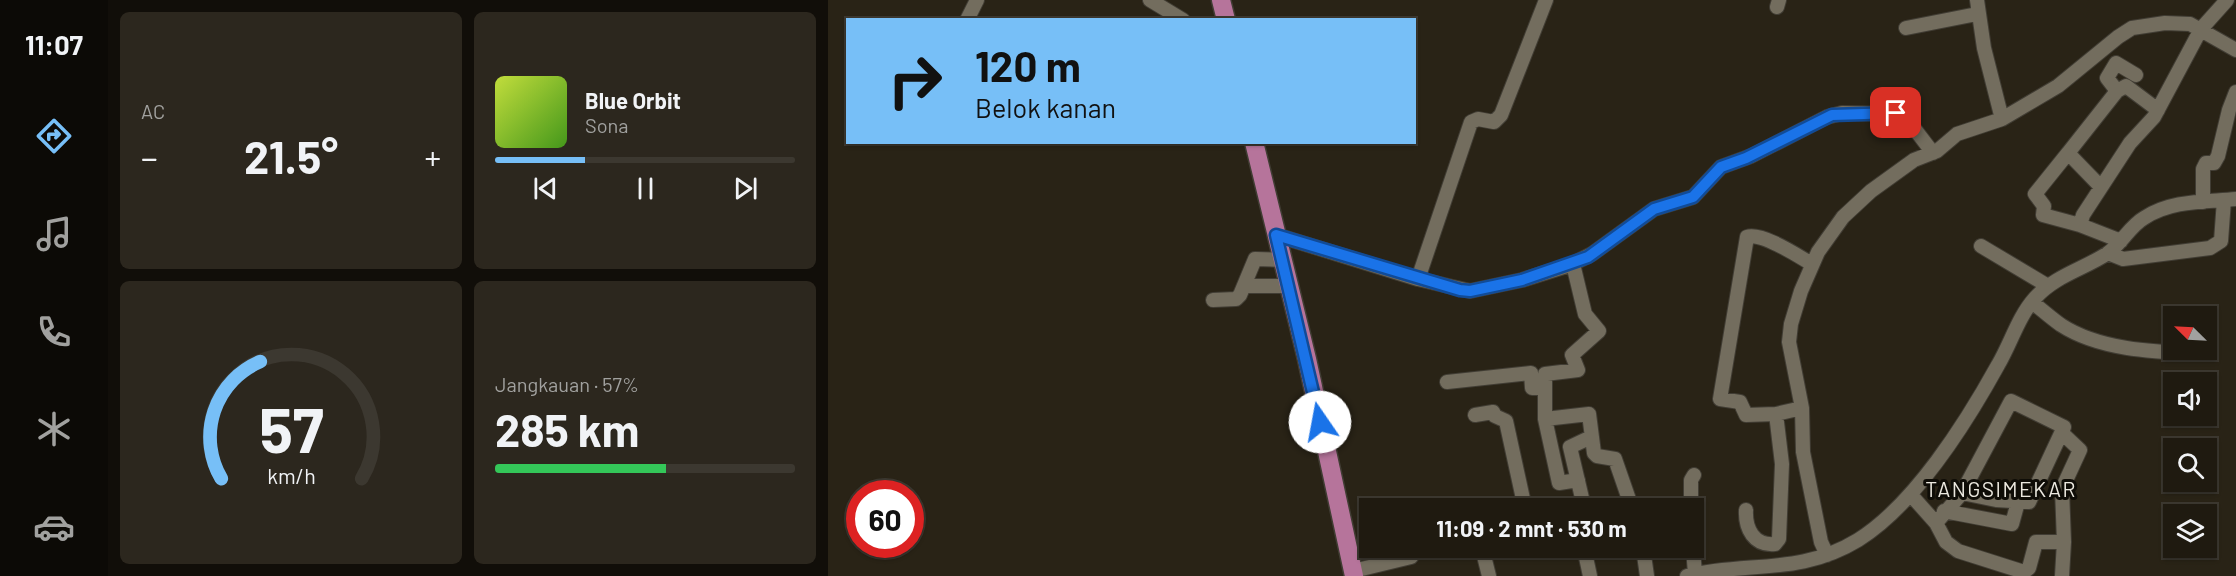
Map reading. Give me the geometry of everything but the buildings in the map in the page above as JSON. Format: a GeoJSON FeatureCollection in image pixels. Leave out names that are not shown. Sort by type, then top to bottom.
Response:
{"type":"FeatureCollection","features":[{"type":"Feature","properties":{"kind":"main road"},"geometry":{"type":"LineString","coordinates":[[1221,0],[1226,18]]}},
{"type":"Feature","properties":{"kind":"main road"},"geometry":{"type":"LineString","coordinates":[[1254,144],[1354,574]]}},
{"type":"Feature","properties":{"kind":"street"},"geometry":{"type":"LineString","coordinates":[[968,18],[977,0]]}},
{"type":"Feature","properties":{"kind":"street"},"geometry":{"type":"LineString","coordinates":[[1150,0],[1180,18]]}},
{"type":"Feature","properties":{"kind":"street"},"geometry":{"type":"LineString","coordinates":[[1418,279],[1471,122],[1478,118],[1494,122],[1502,115],[1546,0]]}},
{"type":"Feature","properties":{"kind":"street"},"geometry":{"type":"LineString","coordinates":[[2080,225],[2083,215],[2100,186],[2130,143],[2158,110],[2201,29],[2227,0]]}},
{"type":"Feature","properties":{"kind":"street"},"geometry":{"type":"LineString","coordinates":[[1906,28],[1977,7],[2002,119]]}},
{"type":"Feature","properties":{"kind":"street"},"geometry":{"type":"LineString","coordinates":[[1827,555],[1821,542],[1803,452],[1802,408],[1790,359],[1789,342],[1794,313],[1812,264],[1843,217],[1871,190],[1914,160],[1933,153],[1957,134],[2002,119],[2058,86],[2132,28],[2177,22],[2201,29],[2236,50]]}},
{"type":"Feature","properties":{"kind":"street"},"geometry":{"type":"LineString","coordinates":[[2117,91],[2107,78],[2116,63],[2136,75]]}},
{"type":"Feature","properties":{"kind":"street"},"geometry":{"type":"LineString","coordinates":[[2121,241],[2080,225],[2043,215],[2044,206],[2035,194],[2117,91],[2128,86],[2158,110]]}},
{"type":"Feature","properties":{"kind":"street"},"geometry":{"type":"LineString","coordinates":[[2204,202],[2203,169],[2206,163],[2214,163],[2218,156],[2229,110],[2236,92]]}},
{"type":"Feature","properties":{"kind":"street"},"geometry":{"type":"LineString","coordinates":[[1276,235],[1418,279],[1470,291],[1522,280],[1572,264],[1592,254],[1654,209],[1693,197],[1721,167],[1746,158],[1832,115],[1900,114],[1907,119],[1933,153]]}},
{"type":"Feature","properties":{"kind":"street"},"geometry":{"type":"LineString","coordinates":[[2068,153],[2100,186]]}},
{"type":"Feature","properties":{"kind":"street"},"geometry":{"type":"LineString","coordinates":[[1692,558],[1691,575],[1786,567],[1827,555],[1871,531],[1911,495],[1981,396],[2032,302],[2048,286],[2108,253],[2146,216],[2178,204],[2230,200],[2221,241],[2210,248],[2123,259],[2108,253]]}},
{"type":"Feature","properties":{"kind":"street"},"geometry":{"type":"LineString","coordinates":[[1802,408],[1776,414],[1746,415],[1740,402],[1720,399],[1746,238],[1753,236],[1781,246],[1812,264]]}},
{"type":"Feature","properties":{"kind":"street"},"geometry":{"type":"LineString","coordinates":[[1981,246],[2048,286]]}},
{"type":"Feature","properties":{"kind":"street"},"geometry":{"type":"LineString","coordinates":[[1213,300],[1236,299],[1255,259],[1283,260]]}},
{"type":"Feature","properties":{"kind":"street"},"geometry":{"type":"LineString","coordinates":[[1572,264],[1575,266],[1585,314],[1599,331],[1572,355],[1578,370],[1546,374],[1544,388],[1545,419],[1559,483],[1578,480]]}},
{"type":"Feature","properties":{"kind":"street"},"geometry":{"type":"LineString","coordinates":[[1244,286],[1289,286]]}},
{"type":"Feature","properties":{"kind":"street"},"geometry":{"type":"LineString","coordinates":[[2032,302],[2062,326],[2089,337],[2127,348],[2163,351]]}},
{"type":"Feature","properties":{"kind":"street"},"geometry":{"type":"LineString","coordinates":[[1447,382],[1531,373],[1532,388],[1544,388]]}},
{"type":"Feature","properties":{"kind":"street"},"geometry":{"type":"LineString","coordinates":[[1940,517],[1962,493],[2011,401],[2064,426],[2030,501],[2018,502],[1962,493]]}},
{"type":"Feature","properties":{"kind":"street"},"geometry":{"type":"LineString","coordinates":[[1475,415],[1493,412],[1495,416],[1506,421],[1523,498]]}},
{"type":"Feature","properties":{"kind":"street"},"geometry":{"type":"LineString","coordinates":[[1545,419],[1589,414],[1595,455],[1615,459],[1629,498]]}},
{"type":"Feature","properties":{"kind":"street"},"geometry":{"type":"LineString","coordinates":[[1769,545],[1778,541],[1780,508],[1782,464],[1776,414]]}},
{"type":"Feature","properties":{"kind":"street"},"geometry":{"type":"LineString","coordinates":[[2062,433],[2080,450],[2062,489],[2064,542],[2062,576]]}},
{"type":"Feature","properties":{"kind":"street"},"geometry":{"type":"LineString","coordinates":[[1582,498],[1570,447],[1591,437]]}},
{"type":"Feature","properties":{"kind":"street"},"geometry":{"type":"LineString","coordinates":[[1691,498],[1691,480],[1694,475]]}},
{"type":"Feature","properties":{"kind":"street"},"geometry":{"type":"LineString","coordinates":[[1911,495],[1940,517],[2012,524],[2018,502]]}},
{"type":"Feature","properties":{"kind":"street"},"geometry":{"type":"LineString","coordinates":[[1746,510],[1749,533],[1769,545]]}},
{"type":"Feature","properties":{"kind":"street"},"geometry":{"type":"LineString","coordinates":[[1940,517],[1946,542],[1958,551],[2024,572],[2029,568],[2036,542],[2064,542]]}},
{"type":"Feature","properties":{"kind":"street"},"geometry":{"type":"LineString","coordinates":[[1767,568],[1769,545]]}},
{"type":"Feature","properties":{"kind":"street"},"geometry":{"type":"LineString","coordinates":[[1354,574],[1408,558]]}},
{"type":"Feature","properties":{"kind":"street"},"geometry":{"type":"LineString","coordinates":[[1484,558],[1489,576]]}},
{"type":"Feature","properties":{"kind":"street"},"geometry":{"type":"LineString","coordinates":[[1586,558],[1590,576]]}},
{"type":"Feature","properties":{"kind":"street"},"geometry":{"type":"LineString","coordinates":[[1644,558],[1647,576]]}},
{"type":"Feature","properties":{"kind":"district","name":"TANGSIMEKAR"},"geometry":{"type":"Point","coordinates":[2001,490]}},
{"type":"Feature","properties":{"kind":"route"},"geometry":{"type":"LineString","coordinates":[[1320,422],[1276,235],[1418,279],[1470,291],[1522,280],[1588,257],[1654,209],[1693,197],[1721,167],[1746,158],[1832,115],[1896,113]]}}]}
